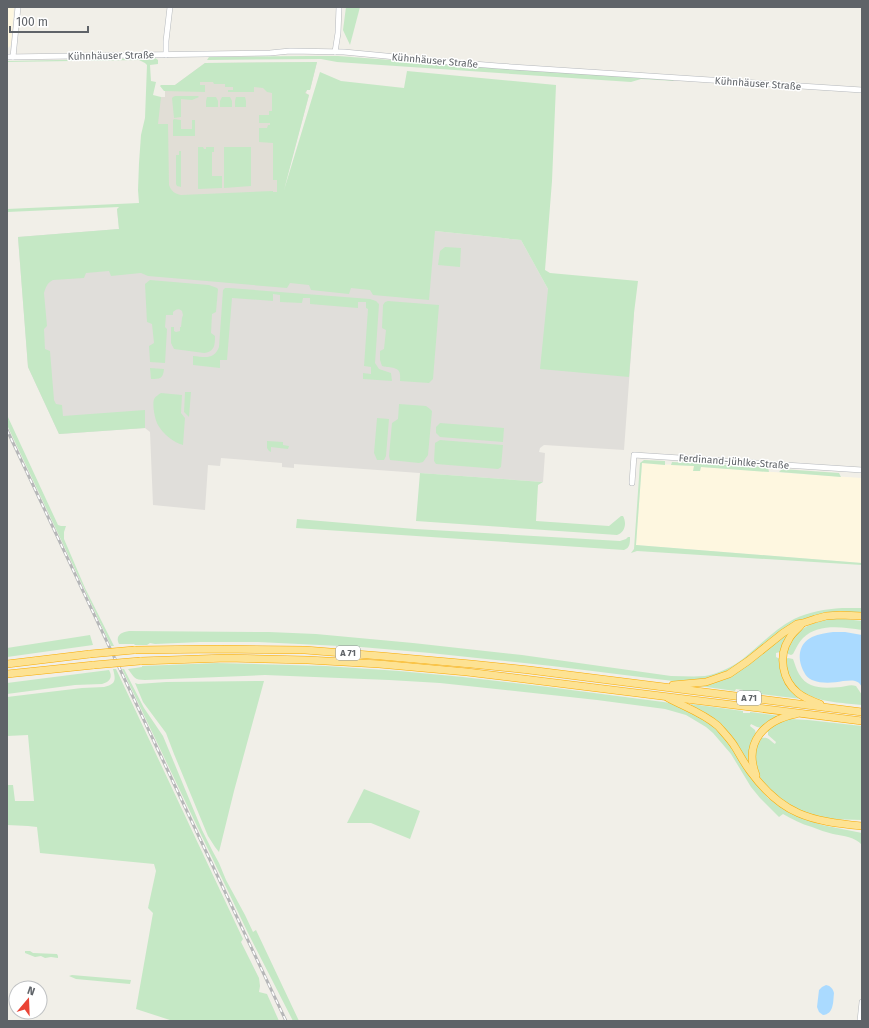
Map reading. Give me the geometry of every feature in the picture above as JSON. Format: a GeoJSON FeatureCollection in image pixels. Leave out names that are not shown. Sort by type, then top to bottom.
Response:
{"type":"FeatureCollection","features":[{"type":"Feature","properties":{"kind":"highway"},"geometry":{"type":"LineString","coordinates":[[665,687],[706,682],[729,674],[738,669],[783,633],[797,624],[826,616],[862,616]]}},
{"type":"Feature","properties":{"kind":"highway"},"geometry":{"type":"LineString","coordinates":[[803,623],[786,643],[782,656],[783,669],[794,690],[825,707]]}},
{"type":"Feature","properties":{"kind":"highway","name":"A 71"},"geometry":{"type":"LineString","coordinates":[[7,664],[134,650],[221,649],[320,651],[471,664],[862,712]]}},
{"type":"Feature","properties":{"kind":"highway","name":"A 71"},"geometry":{"type":"LineString","coordinates":[[7,674],[140,662],[227,658],[308,660],[379,664],[467,672],[862,721]]}},
{"type":"Feature","properties":{"kind":"highway"},"geometry":{"type":"LineString","coordinates":[[662,696],[701,714],[718,727],[735,746],[748,769],[776,800],[806,817],[820,821],[861,826]]}},
{"type":"Feature","properties":{"kind":"highway"},"geometry":{"type":"LineString","coordinates":[[760,784],[752,759],[754,746],[760,734],[768,725],[775,721],[803,713]]}},
{"type":"Feature","properties":{"kind":"street"},"geometry":{"type":"LineString","coordinates":[[13,57],[18,7]]}},
{"type":"Feature","properties":{"kind":"street"},"geometry":{"type":"LineString","coordinates":[[166,55],[170,7]]}},
{"type":"Feature","properties":{"kind":"street"},"geometry":{"type":"LineString","coordinates":[[335,52],[338,33],[339,7]]}},
{"type":"Feature","properties":{"kind":"street","name":"Kühnhäuser Straße"},"geometry":{"type":"LineString","coordinates":[[7,57],[270,53],[290,51],[335,52],[490,65],[862,90]]}},
{"type":"Feature","properties":{"kind":"street","name":"Ferdinand-Jühlke-Straße"},"geometry":{"type":"LineString","coordinates":[[632,483],[634,455],[862,470]]}},
{"type":"Feature","properties":{"kind":"street"},"geometry":{"type":"LineString","coordinates":[[860,1021],[862,1002]]}},
{"type":"Feature","properties":{"kind":"shaded area"},"geometry":{"type":"Polygon","coordinates":[[[7,7],[14,7],[11,45],[7,49],[7,7]]]}},
{"type":"Feature","properties":{"kind":"shaded area"},"geometry":{"type":"Polygon","coordinates":[[[317,62],[310,90],[307,90],[306,93],[309,95],[279,207],[149,200],[160,97],[165,97],[165,85],[175,85],[205,63],[317,62]]]}},
{"type":"Feature","properties":{"kind":"shaded area"},"geometry":{"type":"Polygon","coordinates":[[[117,209],[435,231],[521,240],[548,289],[634,313],[624,450],[544,445],[540,448],[539,452],[545,453],[543,482],[294,464],[294,468],[282,467],[282,463],[221,458],[220,466],[208,465],[205,510],[153,505],[150,432],[145,428],[59,434],[28,367],[18,237],[119,229],[117,209]]]}},
{"type":"Feature","properties":{"kind":"shaded area"},"geometry":{"type":"Polygon","coordinates":[[[642,463],[694,466],[694,471],[700,471],[701,467],[862,478],[862,563],[636,545],[642,463]]]}},
{"type":"Feature","properties":{"kind":"green space"},"geometry":{"type":"Polygon","coordinates":[[[346,7],[360,7],[350,45],[343,30],[346,7]]]}},
{"type":"Feature","properties":{"kind":"green space"},"geometry":{"type":"Polygon","coordinates":[[[338,56],[672,79],[674,81],[641,79],[631,82],[337,62],[321,59],[207,60],[209,57],[338,56]]]}},
{"type":"Feature","properties":{"kind":"green space"},"geometry":{"type":"Polygon","coordinates":[[[155,58],[158,60],[158,64],[150,65],[151,81],[156,82],[153,95],[161,97],[158,124],[168,124],[169,185],[174,192],[181,195],[277,192],[277,180],[273,180],[273,143],[259,142],[259,128],[267,128],[270,123],[259,123],[259,115],[269,115],[269,111],[272,111],[272,93],[267,92],[263,88],[254,87],[254,92],[228,92],[228,90],[233,90],[233,87],[225,87],[225,84],[214,84],[213,82],[200,82],[200,85],[205,85],[205,92],[164,91],[160,86],[175,85],[205,63],[317,62],[310,90],[307,90],[305,93],[309,95],[284,190],[320,72],[341,81],[404,88],[407,71],[556,85],[552,181],[545,270],[550,273],[638,281],[629,377],[540,369],[548,289],[521,240],[435,231],[429,300],[373,295],[370,290],[351,288],[349,294],[311,290],[309,285],[290,283],[287,288],[148,276],[141,273],[111,276],[109,271],[86,273],[84,278],[51,281],[46,287],[44,293],[47,326],[44,329],[45,349],[50,351],[54,400],[56,404],[62,405],[63,416],[145,410],[145,428],[59,434],[28,367],[18,237],[119,229],[117,209],[119,207],[7,212],[7,209],[139,203],[139,163],[141,135],[145,118],[147,65],[139,60],[7,61],[155,58]]]}},
{"type":"Feature","properties":{"kind":"green space"},"geometry":{"type":"Polygon","coordinates":[[[175,96],[199,97],[192,100],[181,99],[181,117],[174,118],[172,98],[175,96]]]}},
{"type":"Feature","properties":{"kind":"green space"},"geometry":{"type":"Polygon","coordinates":[[[207,97],[216,97],[218,107],[206,107],[207,97]]]}},
{"type":"Feature","properties":{"kind":"green space"},"geometry":{"type":"Polygon","coordinates":[[[222,97],[230,97],[232,107],[220,107],[222,97]]]}},
{"type":"Feature","properties":{"kind":"green space"},"geometry":{"type":"Polygon","coordinates":[[[236,97],[245,97],[246,107],[235,107],[236,97]]]}},
{"type":"Feature","properties":{"kind":"green space"},"geometry":{"type":"Polygon","coordinates":[[[174,119],[181,120],[181,129],[192,129],[192,120],[195,120],[195,136],[173,136],[174,119]]]}},
{"type":"Feature","properties":{"kind":"green space"},"geometry":{"type":"Polygon","coordinates":[[[198,147],[203,147],[206,149],[206,147],[214,147],[214,152],[212,152],[212,176],[222,176],[222,188],[198,189],[198,147]]]}},
{"type":"Feature","properties":{"kind":"green space"},"geometry":{"type":"Polygon","coordinates":[[[224,147],[251,147],[251,186],[224,188],[224,147]]]}},
{"type":"Feature","properties":{"kind":"green space"},"geometry":{"type":"Polygon","coordinates":[[[179,151],[181,151],[181,187],[177,186],[176,184],[176,155],[179,155],[179,151]]]}},
{"type":"Feature","properties":{"kind":"green space"},"geometry":{"type":"Polygon","coordinates":[[[445,247],[461,248],[460,267],[438,265],[440,251],[445,247]]]}},
{"type":"Feature","properties":{"kind":"green space"},"geometry":{"type":"Polygon","coordinates":[[[150,280],[209,285],[218,289],[216,312],[212,314],[211,333],[215,336],[215,342],[214,347],[210,351],[204,353],[174,349],[171,343],[171,327],[174,327],[174,331],[176,332],[180,331],[183,315],[182,311],[178,309],[173,312],[173,315],[166,315],[165,327],[167,329],[165,363],[150,362],[149,346],[154,343],[152,324],[147,322],[145,284],[150,280]]]}},
{"type":"Feature","properties":{"kind":"green space"},"geometry":{"type":"Polygon","coordinates":[[[225,288],[370,299],[376,301],[379,304],[375,363],[379,369],[391,373],[392,381],[363,379],[363,373],[371,374],[371,367],[364,366],[368,309],[366,308],[366,302],[358,302],[358,308],[310,304],[310,298],[303,298],[302,303],[280,302],[280,295],[273,294],[273,301],[232,298],[227,360],[220,360],[220,368],[193,365],[193,356],[212,356],[219,347],[223,290],[225,288]]]}},
{"type":"Feature","properties":{"kind":"green space"},"geometry":{"type":"Polygon","coordinates":[[[388,301],[439,305],[433,379],[429,383],[400,381],[400,372],[398,370],[382,366],[380,351],[384,349],[386,330],[382,328],[383,305],[388,301]]]}},
{"type":"Feature","properties":{"kind":"green space"},"geometry":{"type":"Polygon","coordinates":[[[150,368],[164,369],[162,377],[151,379],[150,368]]]}},
{"type":"Feature","properties":{"kind":"green space"},"geometry":{"type":"Polygon","coordinates":[[[185,392],[191,392],[189,417],[184,412],[185,392]]]}},
{"type":"Feature","properties":{"kind":"green space"},"geometry":{"type":"Polygon","coordinates":[[[161,393],[182,395],[181,413],[185,418],[183,445],[176,442],[163,432],[157,423],[153,402],[154,399],[161,393]]]}},
{"type":"Feature","properties":{"kind":"green space"},"geometry":{"type":"Polygon","coordinates":[[[399,404],[426,406],[432,411],[428,455],[423,462],[419,463],[390,460],[389,456],[392,423],[398,419],[399,404]]]}},
{"type":"Feature","properties":{"kind":"green space"},"geometry":{"type":"Polygon","coordinates":[[[7,415],[58,525],[66,526],[64,539],[85,588],[114,646],[111,646],[7,425],[7,415]]]}},
{"type":"Feature","properties":{"kind":"green space"},"geometry":{"type":"Polygon","coordinates":[[[377,418],[389,419],[386,456],[384,460],[377,460],[374,453],[377,418]]]}},
{"type":"Feature","properties":{"kind":"green space"},"geometry":{"type":"Polygon","coordinates":[[[440,423],[504,428],[503,442],[440,437],[436,433],[436,427],[440,423]]]}},
{"type":"Feature","properties":{"kind":"green space"},"geometry":{"type":"Polygon","coordinates":[[[440,440],[503,445],[501,467],[498,469],[436,464],[434,461],[435,443],[440,440]]]}},
{"type":"Feature","properties":{"kind":"green space"},"geometry":{"type":"Polygon","coordinates":[[[267,441],[283,442],[283,445],[289,446],[288,449],[271,447],[271,452],[267,448],[267,441]]]}},
{"type":"Feature","properties":{"kind":"green space"},"geometry":{"type":"Polygon","coordinates":[[[644,460],[665,461],[665,465],[642,463],[636,545],[862,563],[862,565],[637,551],[631,553],[634,549],[640,463],[644,460]]]}},
{"type":"Feature","properties":{"kind":"green space"},"geometry":{"type":"Polygon","coordinates":[[[672,462],[768,467],[769,472],[701,467],[700,471],[693,471],[694,466],[671,465],[672,462]]]}},
{"type":"Feature","properties":{"kind":"green space"},"geometry":{"type":"Polygon","coordinates":[[[782,469],[839,473],[841,477],[779,472],[782,469]]]}},
{"type":"Feature","properties":{"kind":"green space"},"geometry":{"type":"Polygon","coordinates":[[[420,473],[543,482],[538,485],[536,521],[609,526],[623,516],[625,522],[624,527],[622,532],[617,535],[416,521],[420,473]]]}},
{"type":"Feature","properties":{"kind":"green space"},"geometry":{"type":"Polygon","coordinates":[[[297,519],[415,529],[620,541],[630,537],[630,541],[629,547],[624,550],[296,528],[297,519]]]}},
{"type":"Feature","properties":{"kind":"green space"},"geometry":{"type":"Polygon","coordinates":[[[842,608],[862,608],[862,612],[831,612],[804,619],[792,624],[754,654],[725,672],[704,679],[681,682],[552,666],[361,647],[258,642],[150,643],[147,645],[135,645],[119,644],[118,641],[118,637],[121,633],[129,631],[269,632],[316,634],[522,655],[671,676],[705,676],[736,664],[774,632],[794,619],[817,611],[842,608]]]}},
{"type":"Feature","properties":{"kind":"green space"},"geometry":{"type":"Polygon","coordinates":[[[829,619],[862,621],[862,630],[831,627],[816,630],[803,638],[793,654],[788,654],[786,651],[789,644],[797,633],[808,626],[829,619]]]}},
{"type":"Feature","properties":{"kind":"green space"},"geometry":{"type":"Polygon","coordinates":[[[790,633],[780,652],[776,653],[776,657],[780,659],[802,699],[743,692],[743,690],[736,689],[735,691],[699,686],[712,683],[782,636],[790,633]]]}},
{"type":"Feature","properties":{"kind":"green space"},"geometry":{"type":"Polygon","coordinates":[[[90,635],[93,645],[7,657],[7,648],[90,635]]]}},
{"type":"Feature","properties":{"kind":"green space"},"geometry":{"type":"Polygon","coordinates":[[[786,659],[793,659],[799,674],[807,683],[817,687],[829,688],[850,685],[856,686],[862,695],[862,705],[828,701],[805,694],[796,688],[790,680],[786,669],[786,659]]]}},
{"type":"Feature","properties":{"kind":"green space"},"geometry":{"type":"Polygon","coordinates":[[[217,663],[326,666],[399,671],[548,687],[671,703],[696,713],[721,733],[729,742],[756,784],[768,798],[795,815],[822,825],[862,833],[862,845],[853,839],[800,823],[783,814],[779,817],[751,787],[731,754],[713,733],[686,715],[665,709],[440,683],[389,680],[265,675],[141,680],[135,678],[128,669],[142,666],[217,663]]]}},
{"type":"Feature","properties":{"kind":"green space"},"geometry":{"type":"Polygon","coordinates":[[[113,669],[116,669],[243,939],[241,942],[259,978],[259,992],[267,994],[279,1021],[173,1021],[136,1009],[153,913],[148,908],[156,871],[154,864],[40,853],[37,827],[7,825],[7,785],[13,785],[15,801],[34,801],[28,735],[7,736],[7,697],[82,688],[104,687],[113,683],[115,679],[113,669]]]}},
{"type":"Feature","properties":{"kind":"green space"},"geometry":{"type":"Polygon","coordinates":[[[122,669],[124,669],[144,708],[163,736],[202,830],[253,932],[256,930],[299,1021],[293,1021],[248,933],[122,669]]]}},
{"type":"Feature","properties":{"kind":"green space"},"geometry":{"type":"Polygon","coordinates":[[[109,670],[111,675],[110,679],[102,684],[75,685],[7,694],[7,683],[109,670]]]}},
{"type":"Feature","properties":{"kind":"green space"},"geometry":{"type":"Polygon","coordinates":[[[264,681],[219,852],[208,836],[166,733],[143,702],[135,683],[264,681]]]}},
{"type":"Feature","properties":{"kind":"green space"},"geometry":{"type":"Polygon","coordinates":[[[691,704],[743,711],[743,713],[750,712],[780,716],[762,728],[751,724],[750,726],[755,730],[756,734],[751,767],[715,720],[691,704]]]}},
{"type":"Feature","properties":{"kind":"green space"},"geometry":{"type":"Polygon","coordinates":[[[790,719],[862,726],[862,820],[829,819],[803,812],[781,800],[763,782],[759,776],[755,763],[756,748],[761,738],[767,738],[775,744],[776,742],[768,735],[768,729],[777,723],[790,719]]]}},
{"type":"Feature","properties":{"kind":"green space"},"geometry":{"type":"Polygon","coordinates":[[[364,789],[420,811],[410,839],[371,823],[347,823],[364,789]]]}},
{"type":"Feature","properties":{"kind":"green space"},"geometry":{"type":"Polygon","coordinates":[[[25,951],[30,951],[33,953],[57,954],[58,958],[45,958],[41,956],[35,957],[25,953],[25,951]]]}},
{"type":"Feature","properties":{"kind":"green space"},"geometry":{"type":"Polygon","coordinates":[[[69,976],[131,980],[130,984],[76,979],[69,976]]]}},
{"type":"Feature","properties":{"kind":"water"},"geometry":{"type":"Polygon","coordinates":[[[833,632],[845,632],[862,635],[862,687],[856,681],[828,683],[812,680],[806,676],[800,662],[801,648],[807,640],[812,637],[833,632]]]}},
{"type":"Feature","properties":{"kind":"water"},"geometry":{"type":"Polygon","coordinates":[[[826,985],[833,990],[834,993],[831,1010],[827,1014],[823,1015],[819,1012],[817,1007],[819,990],[826,985]]]}},
{"type":"Feature","properties":{"kind":"railway"},"geometry":{"type":"LineString","coordinates":[[7,430],[286,1021]]}}]}
